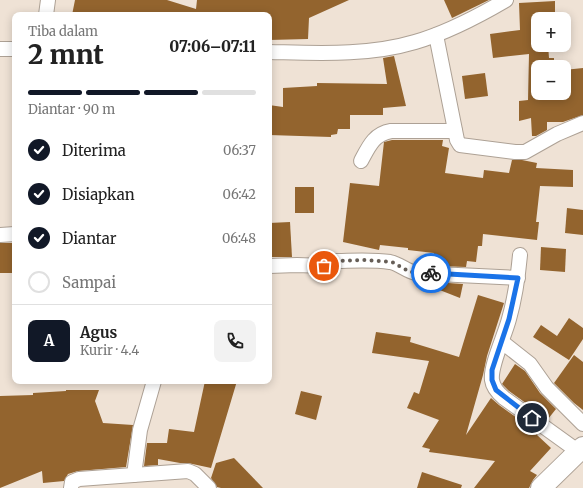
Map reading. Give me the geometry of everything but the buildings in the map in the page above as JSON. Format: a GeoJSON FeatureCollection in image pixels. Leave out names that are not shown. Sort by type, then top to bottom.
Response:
{"type":"FeatureCollection","features":[{"type":"Feature","properties":{"kind":"main road"},"geometry":{"type":"LineString","coordinates":[[541,488],[581,450]]}},
{"type":"Feature","properties":{"kind":"street"},"geometry":{"type":"LineString","coordinates":[[46,12],[48,0]]}},
{"type":"Feature","properties":{"kind":"street"},"geometry":{"type":"LineString","coordinates":[[272,52],[355,52],[396,47],[436,35],[506,0]]}},
{"type":"Feature","properties":{"kind":"street"},"geometry":{"type":"LineString","coordinates":[[436,35],[455,131],[458,142],[463,146],[525,152],[551,137],[583,123]]}},
{"type":"Feature","properties":{"kind":"street"},"geometry":{"type":"LineString","coordinates":[[0,49],[12,49]]}},
{"type":"Feature","properties":{"kind":"street"},"geometry":{"type":"LineString","coordinates":[[361,160],[371,141],[384,132],[391,130],[455,131]]}},
{"type":"Feature","properties":{"kind":"street"},"geometry":{"type":"LineString","coordinates":[[0,235],[12,234]]}},
{"type":"Feature","properties":{"kind":"street"},"geometry":{"type":"LineString","coordinates":[[520,256],[518,278],[509,319],[492,370],[492,380],[496,390],[504,398],[581,450]]}},
{"type":"Feature","properties":{"kind":"street"},"geometry":{"type":"LineString","coordinates":[[272,266],[327,266],[330,261],[366,260],[392,262],[410,272],[518,278]]}},
{"type":"Feature","properties":{"kind":"street"},"geometry":{"type":"LineString","coordinates":[[502,342],[530,364],[547,388],[583,424]]}},
{"type":"Feature","properties":{"kind":"street"},"geometry":{"type":"LineString","coordinates":[[134,474],[140,430],[153,384]]}},
{"type":"Feature","properties":{"kind":"street"},"geometry":{"type":"LineString","coordinates":[[71,488],[72,482],[79,479],[188,471],[197,475],[208,488]]}},
{"type":"Feature","properties":{"kind":"way so far"},"geometry":{"type":"LineString","coordinates":[[324,266],[327,266],[330,261],[383,261],[392,262],[410,272],[431,273]]}},
{"type":"Feature","properties":{"kind":"route"},"geometry":{"type":"LineString","coordinates":[[431,273],[518,278],[509,319],[492,370],[492,380],[496,390],[504,398],[532,418]]}}]}
